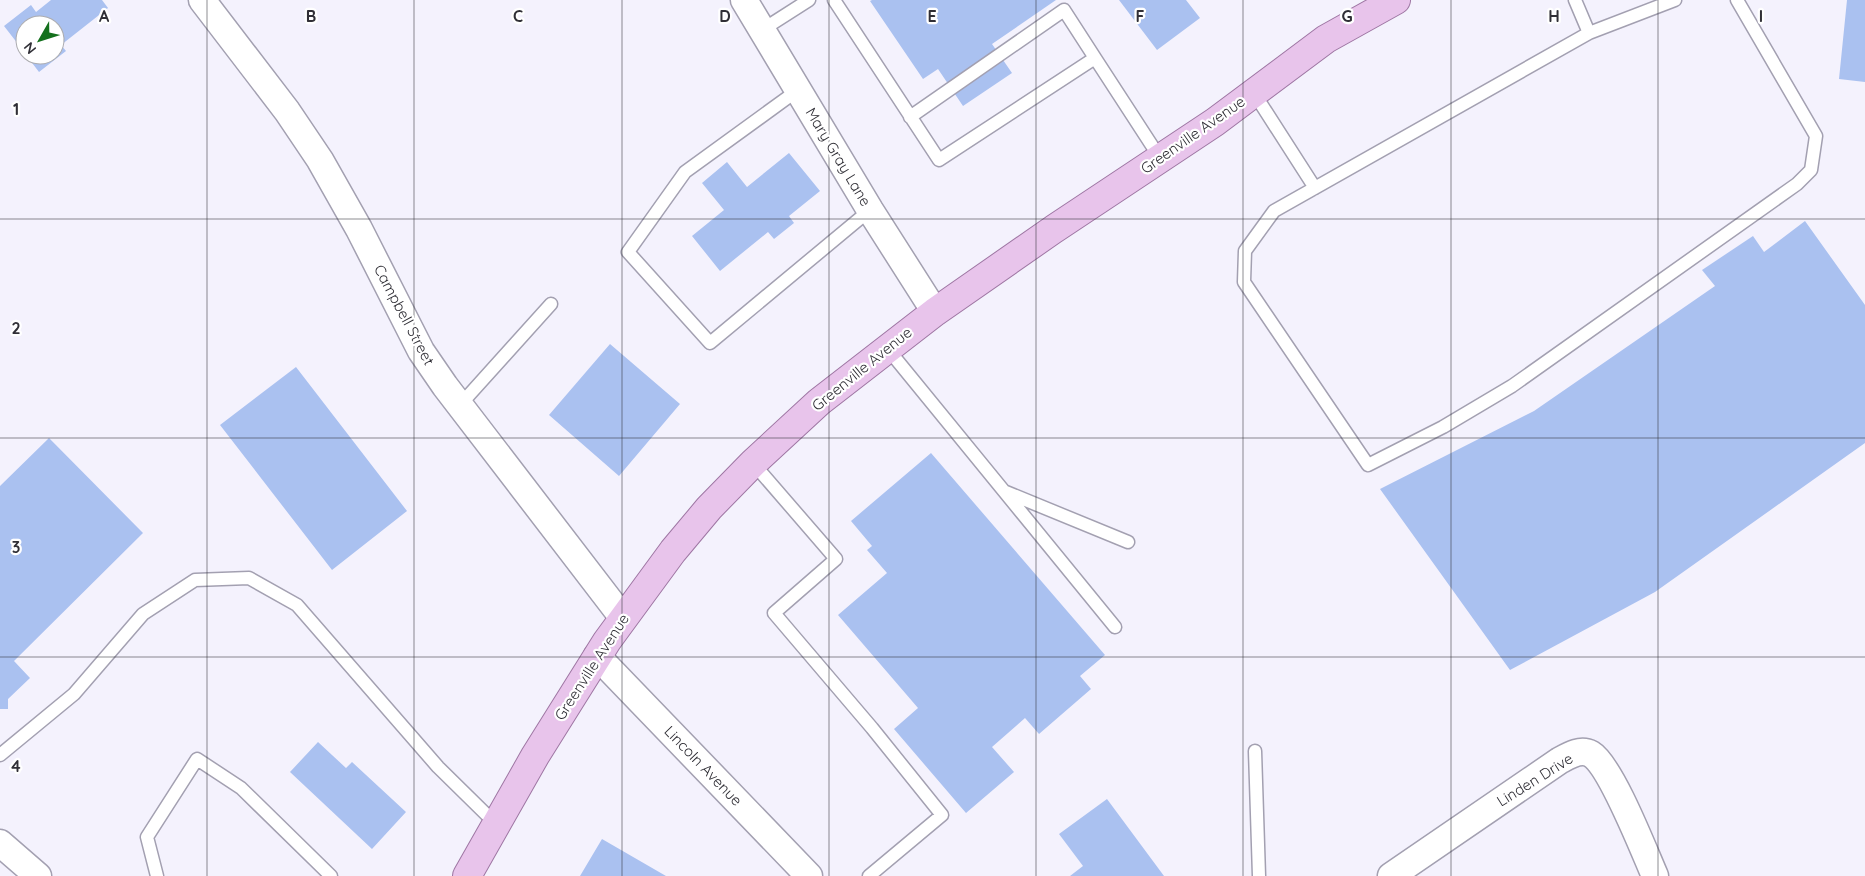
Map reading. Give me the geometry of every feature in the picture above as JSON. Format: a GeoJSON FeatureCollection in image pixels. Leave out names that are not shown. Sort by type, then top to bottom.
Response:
{"type":"FeatureCollection","features":[{"type":"Feature","properties":{"kind":"main road","name":"Greenville Avenue"},"geometry":{"type":"LineString","coordinates":[[467,876],[535,756],[623,618],[673,551],[709,508],[753,463],[819,402],[935,312],[1215,122],[1326,39],[1396,0]]}},
{"type":"Feature","properties":{"kind":"street","name":"Campbell Street"},"geometry":{"type":"LineString","coordinates":[[202,0],[287,111],[320,160],[359,230],[421,351],[623,618]]}},
{"type":"Feature","properties":{"kind":"street","name":"Mary Gray Lane"},"geometry":{"type":"LineString","coordinates":[[744,0],[870,210],[935,312]]}},
{"type":"Feature","properties":{"kind":"street","name":"Lincoln Avenue"},"geometry":{"type":"LineString","coordinates":[[597,656],[809,876]]}},
{"type":"Feature","properties":{"kind":"street","name":"Linden Drive"},"geometry":{"type":"LineString","coordinates":[[1392,876],[1559,761],[1569,755],[1580,752],[1592,755],[1607,774],[1655,876]]}},
{"type":"Feature","properties":{"kind":"street"},"geometry":{"type":"LineString","coordinates":[[0,842],[38,876]]}},
{"type":"Feature","properties":{"kind":"lane"},"geometry":{"type":"LineString","coordinates":[[762,30],[809,0]]}},
{"type":"Feature","properties":{"kind":"lane"},"geometry":{"type":"LineString","coordinates":[[834,0],[939,160],[1095,58]]}},
{"type":"Feature","properties":{"kind":"lane"},"geometry":{"type":"LineString","coordinates":[[1575,0],[1589,33]]}},
{"type":"Feature","properties":{"kind":"lane"},"geometry":{"type":"LineString","coordinates":[[1675,0],[1589,33],[1274,211],[1245,251],[1244,282],[1368,465],[1443,428],[1512,386],[1797,184],[1812,170],[1816,136],[1737,0]]}},
{"type":"Feature","properties":{"kind":"lane"},"geometry":{"type":"LineString","coordinates":[[910,117],[1064,10],[1160,158]]}},
{"type":"Feature","properties":{"kind":"lane"},"geometry":{"type":"LineString","coordinates":[[798,90],[685,172],[628,252],[710,343],[870,210]]}},
{"type":"Feature","properties":{"kind":"lane"},"geometry":{"type":"LineString","coordinates":[[1254,93],[1315,188]]}},
{"type":"Feature","properties":{"kind":"lane"},"geometry":{"type":"LineString","coordinates":[[460,405],[551,304]]}},
{"type":"Feature","properties":{"kind":"lane"},"geometry":{"type":"LineString","coordinates":[[887,348],[1116,627]]}},
{"type":"Feature","properties":{"kind":"lane"},"geometry":{"type":"LineString","coordinates":[[753,463],[836,559],[774,613],[872,728],[942,815],[869,876]]}},
{"type":"Feature","properties":{"kind":"lane"},"geometry":{"type":"LineString","coordinates":[[1004,491],[1128,542]]}},
{"type":"Feature","properties":{"kind":"lane"},"geometry":{"type":"LineString","coordinates":[[0,755],[74,694],[143,614],[195,580],[249,578],[297,605],[438,767],[496,824]]}},
{"type":"Feature","properties":{"kind":"lane"},"geometry":{"type":"LineString","coordinates":[[1255,751],[1259,876]]}},
{"type":"Feature","properties":{"kind":"lane"},"geometry":{"type":"LineString","coordinates":[[156,876],[147,837],[197,759],[241,788],[331,876]]}},
{"type":"Feature","properties":{"kind":"building"},"geometry":{"type":"Polygon","coordinates":[[[51,0],[102,0],[108,8],[65,42],[65,15],[18,15],[31,5],[36,12],[51,0]]]}},
{"type":"Feature","properties":{"kind":"building"},"geometry":{"type":"Polygon","coordinates":[[[1056,0],[992,44],[1012,73],[963,106],[938,69],[923,79],[870,1],[1056,0]]]}},
{"type":"Feature","properties":{"kind":"building"},"geometry":{"type":"Polygon","coordinates":[[[1119,0],[1186,0],[1200,18],[1157,50],[1119,0]]]}},
{"type":"Feature","properties":{"kind":"building"},"geometry":{"type":"Polygon","coordinates":[[[1847,0],[1865,0],[1865,82],[1839,79],[1847,0]]]}},
{"type":"Feature","properties":{"kind":"building"},"geometry":{"type":"Polygon","coordinates":[[[15,17],[15,40],[4,26],[15,17]]]}},
{"type":"Feature","properties":{"kind":"building"},"geometry":{"type":"Polygon","coordinates":[[[34,65],[48,65],[39,72],[34,65]]]}},
{"type":"Feature","properties":{"kind":"building"},"geometry":{"type":"Polygon","coordinates":[[[789,153],[820,191],[789,216],[794,223],[774,239],[768,232],[720,271],[692,236],[724,210],[702,183],[727,162],[747,187],[789,153]]]}},
{"type":"Feature","properties":{"kind":"building"},"geometry":{"type":"Polygon","coordinates":[[[1805,221],[1865,305],[1865,443],[1655,592],[1510,670],[1380,489],[1534,411],[1715,286],[1702,270],[1753,236],[1764,252],[1805,221]]]}},
{"type":"Feature","properties":{"kind":"building"},"geometry":{"type":"Polygon","coordinates":[[[610,344],[680,404],[619,476],[549,415],[610,344]]]}},
{"type":"Feature","properties":{"kind":"building"},"geometry":{"type":"Polygon","coordinates":[[[296,367],[407,511],[332,570],[220,425],[296,367]]]}},
{"type":"Feature","properties":{"kind":"building"},"geometry":{"type":"Polygon","coordinates":[[[49,438],[143,533],[14,661],[30,678],[8,699],[8,709],[0,709],[0,486],[49,438]]]}},
{"type":"Feature","properties":{"kind":"building"},"geometry":{"type":"Polygon","coordinates":[[[931,453],[1105,655],[1080,676],[1091,689],[1039,734],[1025,718],[992,747],[1014,772],[966,813],[894,729],[918,708],[838,615],[887,573],[867,550],[872,546],[851,521],[931,453]]]}},
{"type":"Feature","properties":{"kind":"building"},"geometry":{"type":"Polygon","coordinates":[[[318,742],[346,768],[352,762],[406,812],[372,849],[290,772],[318,742]]]}},
{"type":"Feature","properties":{"kind":"building"},"geometry":{"type":"Polygon","coordinates":[[[1107,799],[1164,876],[1070,876],[1083,866],[1059,834],[1107,799]]]}},
{"type":"Feature","properties":{"kind":"building"},"geometry":{"type":"Polygon","coordinates":[[[602,839],[666,876],[580,876],[602,839]]]}}]}
